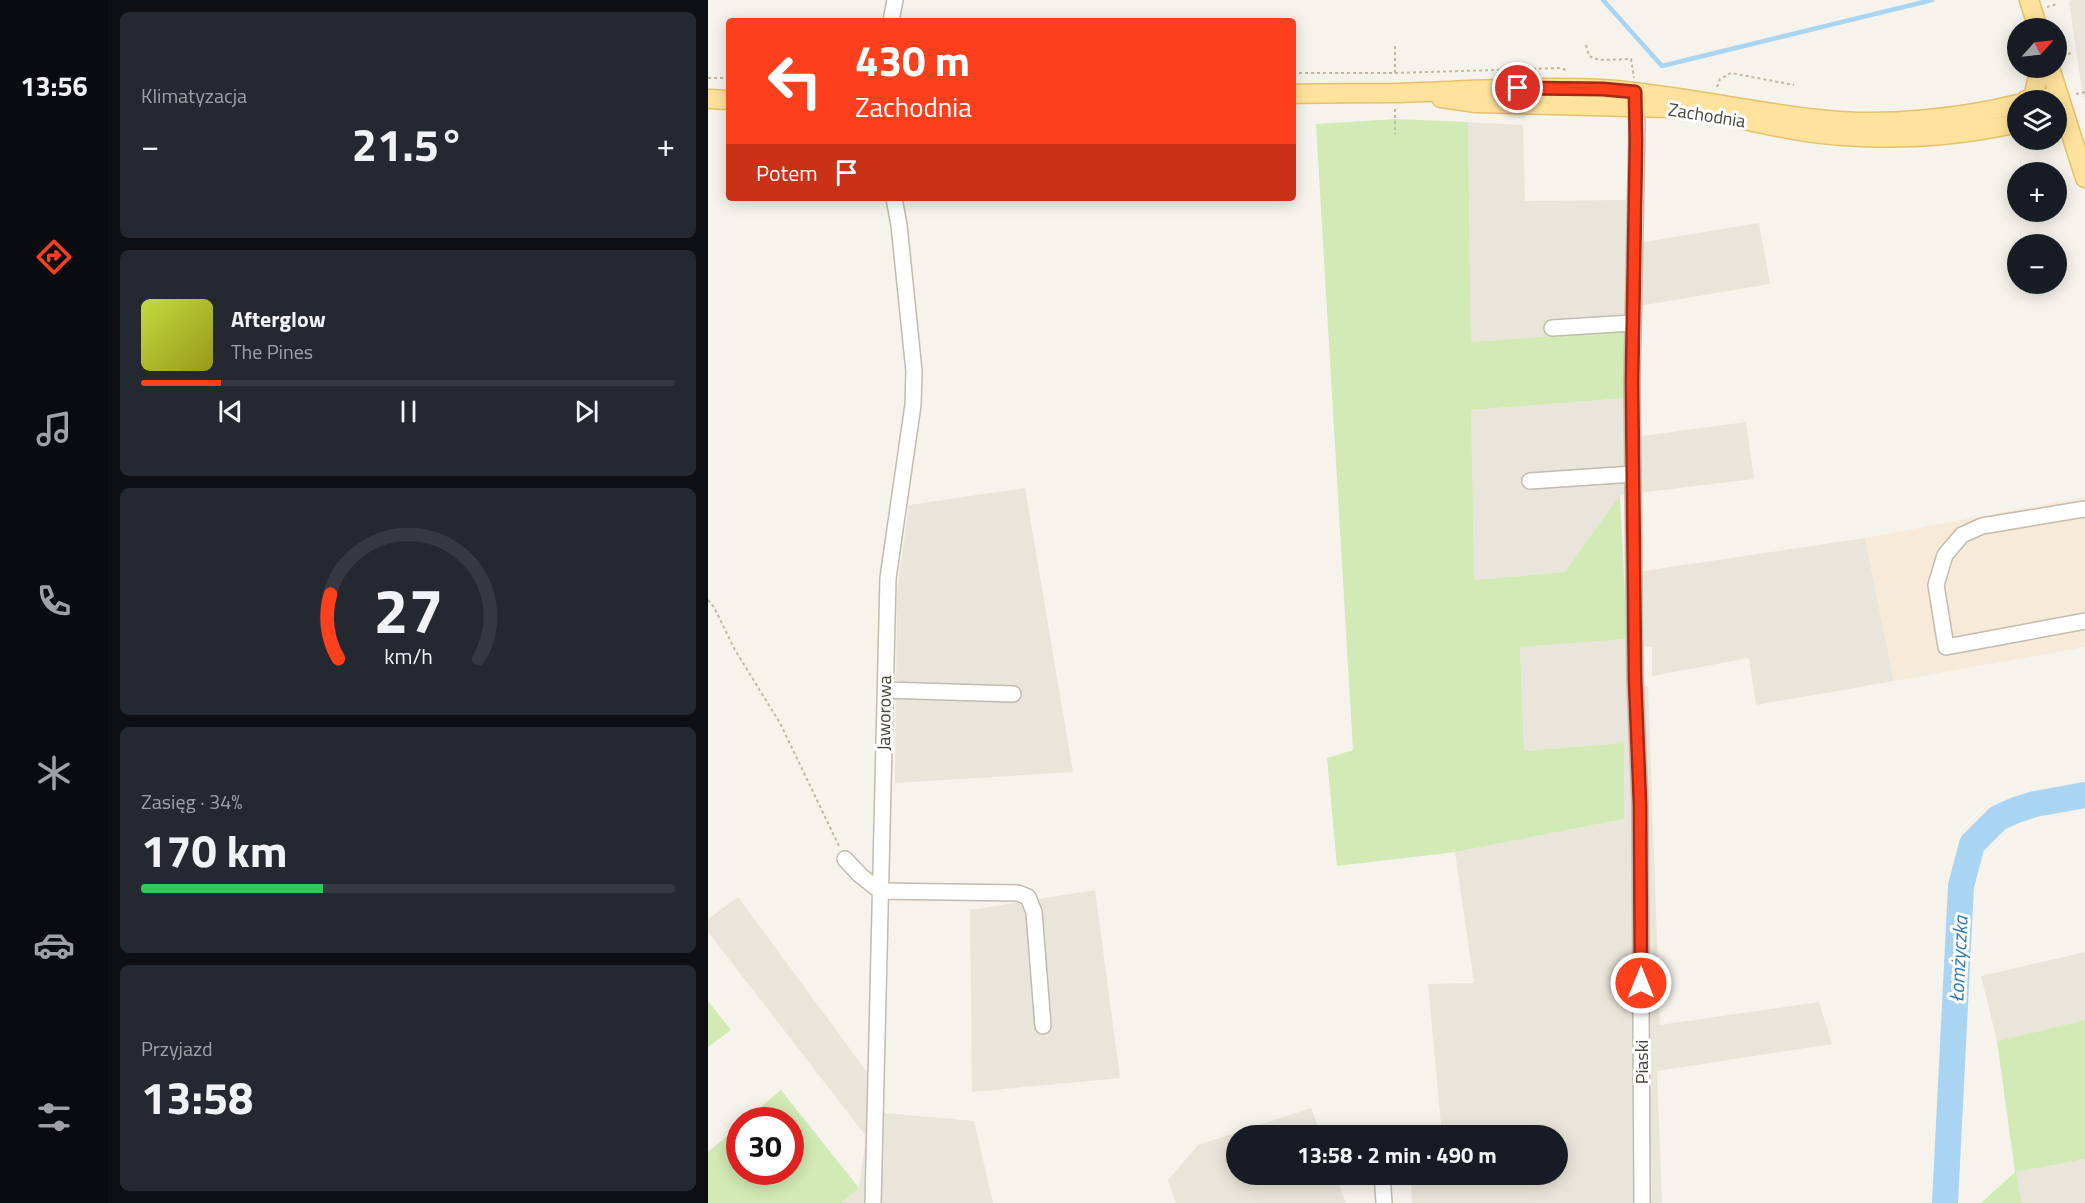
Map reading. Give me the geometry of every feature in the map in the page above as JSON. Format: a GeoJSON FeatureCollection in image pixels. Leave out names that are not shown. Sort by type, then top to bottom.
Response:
{"type":"FeatureCollection","features":[{"type":"Feature","properties":{"kind":"main road"},"geometry":{"type":"LineString","coordinates":[[2029,0],[2035,18]]}},
{"type":"Feature","properties":{"kind":"main road","name":"Zachodnia"},"geometry":{"type":"LineString","coordinates":[[1635,92],[1713,114],[1792,130],[1843,136],[1891,137],[1952,134],[2007,125]]}},
{"type":"Feature","properties":{"kind":"main road","name":"Zachodnia"},"geometry":{"type":"LineString","coordinates":[[1296,94],[1395,93],[1476,103],[1635,92],[1827,120],[1866,122],[1949,117],[2007,105]]}},
{"type":"Feature","properties":{"kind":"main road"},"geometry":{"type":"LineString","coordinates":[[2067,121],[2080,152],[2085,178]]}},
{"type":"Feature","properties":{"kind":"main road"},"geometry":{"type":"LineString","coordinates":[[2067,142],[2080,152]]}},
{"type":"Feature","properties":{"kind":"street"},"geometry":{"type":"LineString","coordinates":[[892,18],[897,0]]}},
{"type":"Feature","properties":{"kind":"street"},"geometry":{"type":"LineString","coordinates":[[897,0],[901,18]]}},
{"type":"Feature","properties":{"kind":"street","name":"Piaski"},"geometry":{"type":"LineString","coordinates":[[1635,92],[1632,323],[1635,679],[1640,816],[1642,1203]]}},
{"type":"Feature","properties":{"kind":"street","name":"Jaworowa"},"geometry":{"type":"LineString","coordinates":[[873,1203],[888,578],[913,405],[914,371],[895,201]]}},
{"type":"Feature","properties":{"kind":"street","name":"Jaworowa"},"geometry":{"type":"LineString","coordinates":[[899,225],[901,201]]}},
{"type":"Feature","properties":{"kind":"street"},"geometry":{"type":"LineString","coordinates":[[1552,328],[1632,323]]}},
{"type":"Feature","properties":{"kind":"street"},"geometry":{"type":"LineString","coordinates":[[1530,481],[1633,474]]}},
{"type":"Feature","properties":{"kind":"street"},"geometry":{"type":"LineString","coordinates":[[2085,509],[1982,526],[1962,535],[1945,555],[1936,585],[1946,647],[2085,621]]}},
{"type":"Feature","properties":{"kind":"street"},"geometry":{"type":"LineString","coordinates":[[886,690],[1013,694]]}},
{"type":"Feature","properties":{"kind":"street"},"geometry":{"type":"LineString","coordinates":[[845,859],[880,891],[1018,893],[1028,897],[1034,912],[1043,1026]]}},
{"type":"Feature","properties":{"kind":"street"},"geometry":{"type":"LineString","coordinates":[[1383,1185],[1384,1203]]}},
{"type":"Feature","properties":{"kind":"path"},"geometry":{"type":"LineString","coordinates":[[1586,45],[1589,56],[1599,60],[1631,59],[1635,92]]}},
{"type":"Feature","properties":{"kind":"path"},"geometry":{"type":"LineString","coordinates":[[2067,54],[2072,52]]}},
{"type":"Feature","properties":{"kind":"path"},"geometry":{"type":"LineString","coordinates":[[1296,73],[1395,73],[1498,68],[1561,68],[1575,72]]}},
{"type":"Feature","properties":{"kind":"path"},"geometry":{"type":"LineString","coordinates":[[1715,103],[1720,79],[1731,73],[1794,85]]}},
{"type":"Feature","properties":{"kind":"path"},"geometry":{"type":"LineString","coordinates":[[1624,77],[1635,92]]}},
{"type":"Feature","properties":{"kind":"path"},"geometry":{"type":"LineString","coordinates":[[708,78],[726,78]]}},
{"type":"Feature","properties":{"kind":"path"},"geometry":{"type":"LineString","coordinates":[[708,600],[714,607],[735,650],[780,723],[845,859]]}},
{"type":"Feature","properties":{"kind":"shaded area"},"geometry":{"type":"Polygon","coordinates":[[[2085,0],[2085,97],[2083,98],[2069,1],[2085,0]]]}},
{"type":"Feature","properties":{"kind":"shaded area"},"geometry":{"type":"Polygon","coordinates":[[[1468,122],[1523,125],[1525,201],[1626,200],[1626,245],[1759,223],[1770,284],[1627,308],[1624,331],[1471,342],[1468,122]]]}},
{"type":"Feature","properties":{"kind":"shaded area"},"geometry":{"type":"Polygon","coordinates":[[[1626,398],[1627,438],[1746,422],[1754,479],[1621,495],[1565,572],[1473,580],[1471,410],[1626,398]]]}},
{"type":"Feature","properties":{"kind":"shaded area"},"geometry":{"type":"Polygon","coordinates":[[[1025,488],[1073,772],[895,783],[897,591],[909,505],[1025,488]]]}},
{"type":"Feature","properties":{"kind":"shaded area"},"geometry":{"type":"Polygon","coordinates":[[[2085,497],[2085,647],[1894,681],[1865,538],[2085,497]]]}},
{"type":"Feature","properties":{"kind":"shaded area"},"geometry":{"type":"Polygon","coordinates":[[[1865,538],[1894,681],[1756,705],[1749,658],[1652,676],[1652,647],[1644,646],[1643,571],[1865,538]]]}},
{"type":"Feature","properties":{"kind":"shaded area"},"geometry":{"type":"Polygon","coordinates":[[[1627,639],[1627,686],[1648,686],[1660,1025],[1819,1002],[1832,1044],[1657,1071],[1662,1203],[1412,1203],[1411,1185],[1568,1185],[1568,1125],[1441,1125],[1428,984],[1474,983],[1455,852],[1624,819],[1624,743],[1524,751],[1520,647],[1627,639]]]}},
{"type":"Feature","properties":{"kind":"shaded area"},"geometry":{"type":"Polygon","coordinates":[[[1095,890],[1120,1078],[972,1092],[970,910],[1095,890]]]}},
{"type":"Feature","properties":{"kind":"shaded area"},"geometry":{"type":"Polygon","coordinates":[[[738,897],[870,1076],[885,1113],[974,1121],[993,1203],[841,1203],[859,1188],[866,1136],[708,932],[708,919],[738,897]]]}},
{"type":"Feature","properties":{"kind":"shaded area"},"geometry":{"type":"Polygon","coordinates":[[[2085,952],[2085,1020],[1997,1041],[1981,976],[2085,952]]]}},
{"type":"Feature","properties":{"kind":"shaded area"},"geometry":{"type":"Polygon","coordinates":[[[1311,1108],[1317,1125],[1259,1125],[1311,1108]]]}},
{"type":"Feature","properties":{"kind":"shaded area"},"geometry":{"type":"Polygon","coordinates":[[[1226,1136],[1226,1185],[1339,1185],[1346,1203],[1176,1203],[1168,1180],[1198,1145],[1226,1136]]]}},
{"type":"Feature","properties":{"kind":"shaded area"},"geometry":{"type":"Polygon","coordinates":[[[2085,1159],[2085,1203],[2022,1203],[2015,1172],[2085,1159]]]}},
{"type":"Feature","properties":{"kind":"green space"},"geometry":{"type":"Polygon","coordinates":[[[1395,119],[1468,122],[1471,342],[1624,331],[1626,398],[1471,410],[1474,580],[1565,572],[1620,495],[1627,639],[1520,647],[1524,751],[1624,743],[1624,819],[1455,852],[1337,866],[1327,758],[1353,750],[1316,124],[1395,119]]]}},
{"type":"Feature","properties":{"kind":"green space"},"geometry":{"type":"Polygon","coordinates":[[[708,1001],[731,1030],[708,1047],[708,1001]]]}},
{"type":"Feature","properties":{"kind":"green space"},"geometry":{"type":"Polygon","coordinates":[[[2085,1020],[2085,1159],[2016,1172],[2022,1203],[1981,1203],[2015,1172],[1997,1041],[2085,1020]]]}},
{"type":"Feature","properties":{"kind":"green space"},"geometry":{"type":"Polygon","coordinates":[[[781,1090],[795,1107],[761,1107],[781,1090]]]}},
{"type":"Feature","properties":{"kind":"green space"},"geometry":{"type":"Polygon","coordinates":[[[804,1119],[859,1188],[841,1203],[708,1203],[708,1152],[726,1137],[726,1185],[804,1185],[804,1119]]]}},
{"type":"Feature","properties":{"kind":"waterway"},"geometry":{"type":"LineString","coordinates":[[1603,0],[1662,66],[1932,0]]}},
{"type":"Feature","properties":{"kind":"waterway","name":"Łomżyczka"},"geometry":{"type":"LineString","coordinates":[[1945,1203],[1961,886],[1972,844],[1998,818],[2016,810],[2035,804],[2085,795]]}},
{"type":"Feature","properties":{"kind":"route"},"geometry":{"type":"LineString","coordinates":[[1518,88],[1603,89],[1635,92],[1637,125],[1632,382],[1641,983]]}}]}
